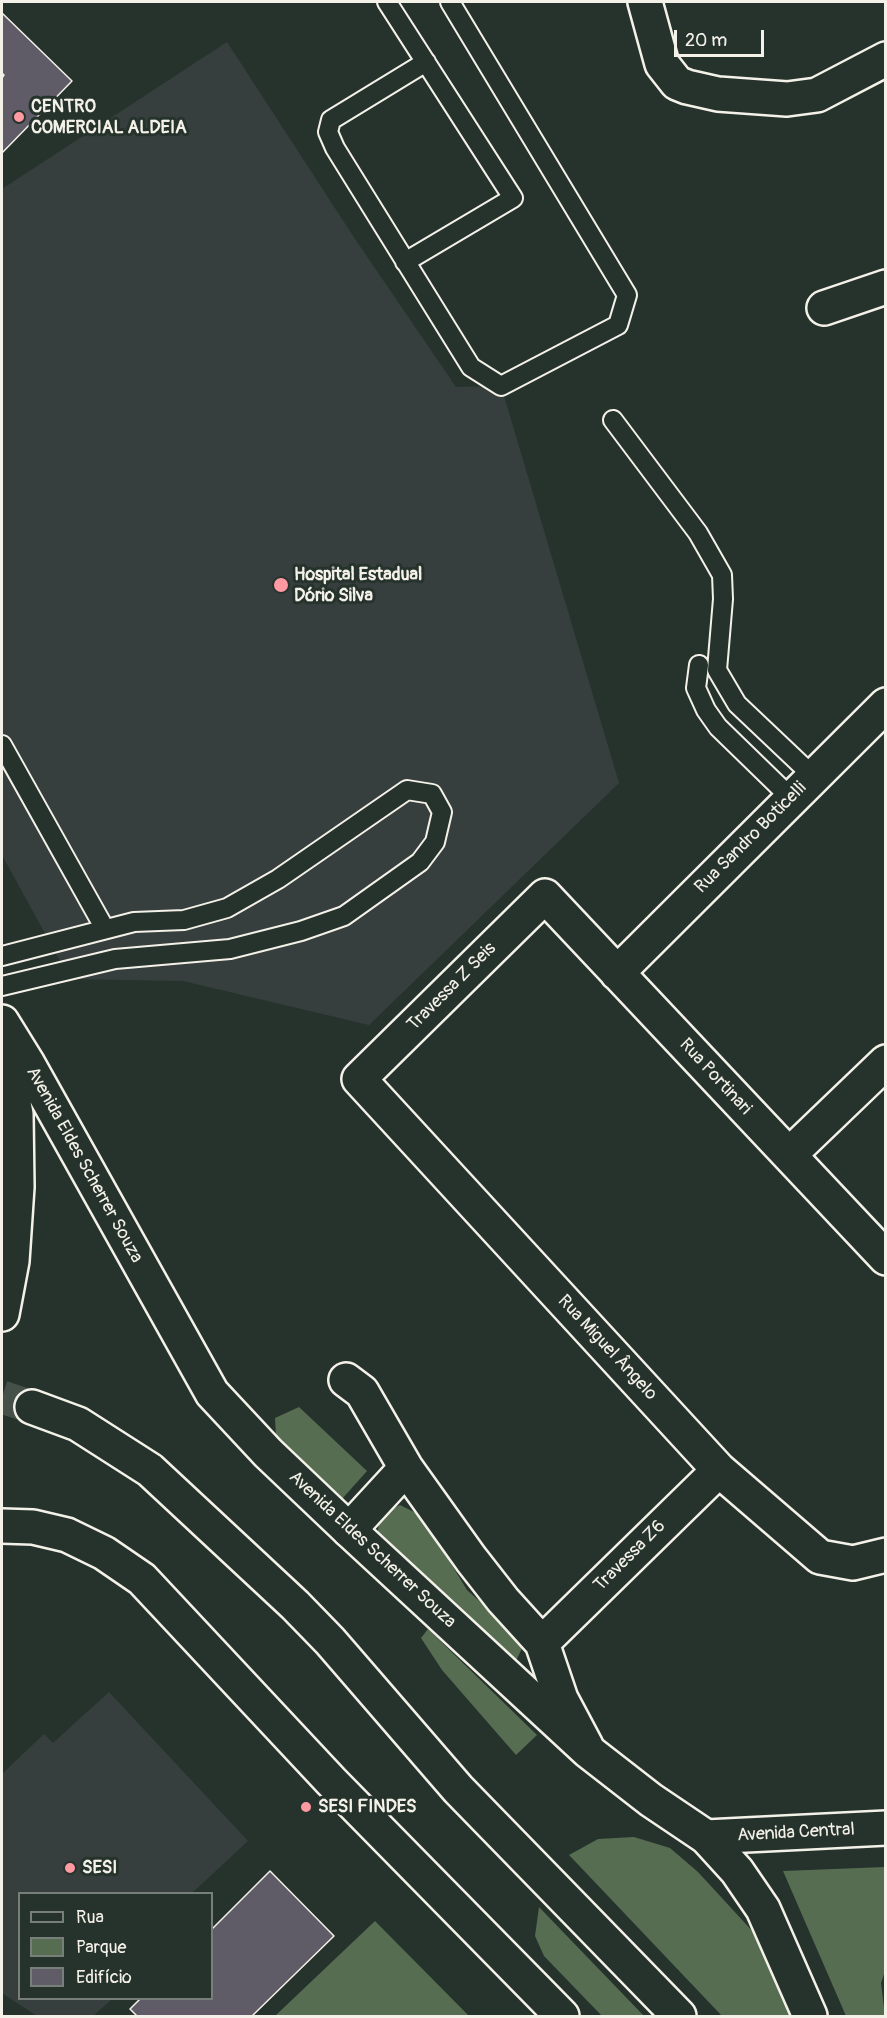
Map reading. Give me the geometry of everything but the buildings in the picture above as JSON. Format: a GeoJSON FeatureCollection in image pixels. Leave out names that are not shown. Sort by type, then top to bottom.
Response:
{"type":"FeatureCollection","features":[{"type":"Feature","properties":{"kind":"street"},"geometry":{"type":"LineString","coordinates":[[645,2],[662,64],[677,83],[687,87],[718,94],[787,99],[817,95],[885,59]]}},
{"type":"Feature","properties":{"kind":"street"},"geometry":{"type":"LineString","coordinates":[[824,308],[885,286]]}},
{"type":"Feature","properties":{"kind":"street","name":"Rua Sandro Boticelli"},"geometry":{"type":"LineString","coordinates":[[617,973],[885,705]]}},
{"type":"Feature","properties":{"kind":"street","name":"Rua Portinari"},"geometry":{"type":"LineString","coordinates":[[545,896],[885,1258]]}},
{"type":"Feature","properties":{"kind":"street","name":"Travessa Z Seis"},"geometry":{"type":"LineString","coordinates":[[359,1079],[545,896]]}},
{"type":"Feature","properties":{"kind":"street","name":"Avenida Eldes Scherrer Souza"},"geometry":{"type":"LineString","coordinates":[[2,1022],[212,1393],[268,1452],[349,1530],[588,1751],[651,1800],[706,1837],[737,1871],[763,1909],[810,2016]]}},
{"type":"Feature","properties":{"kind":"street"},"geometry":{"type":"LineString","coordinates":[[2,1036],[16,1114],[17,1187],[12,1261],[2,1314]]}},
{"type":"Feature","properties":{"kind":"street"},"geometry":{"type":"LineString","coordinates":[[789,1155],[885,1062]]}},
{"type":"Feature","properties":{"kind":"street","name":"Rua Miguel Ângelo"},"geometry":{"type":"LineString","coordinates":[[359,1079],[718,1470],[820,1557],[853,1563],[885,1555]]}},
{"type":"Feature","properties":{"kind":"street"},"geometry":{"type":"LineString","coordinates":[[346,1380],[362,1392],[406,1468],[503,1600],[542,1643],[561,1699],[588,1751]]}},
{"type":"Feature","properties":{"kind":"street"},"geometry":{"type":"LineString","coordinates":[[32,1407],[78,1424],[150,1470],[295,1605],[458,1789],[680,2016]]}},
{"type":"Feature","properties":{"kind":"street"},"geometry":{"type":"LineString","coordinates":[[349,1530],[406,1468]]}},
{"type":"Feature","properties":{"kind":"street","name":"Travessa Z6"},"geometry":{"type":"LineString","coordinates":[[542,1643],[718,1470]]}},
{"type":"Feature","properties":{"kind":"street"},"geometry":{"type":"LineString","coordinates":[[2,1526],[33,1527],[67,1535],[104,1553],[142,1579],[330,1781],[562,2016]]}},
{"type":"Feature","properties":{"kind":"street","name":"Avenida Central"},"geometry":{"type":"LineString","coordinates":[[706,1837],[885,1828]]}},
{"type":"Feature","properties":{"kind":"lane"},"geometry":{"type":"LineString","coordinates":[[387,2],[513,198],[405,262]]}},
{"type":"Feature","properties":{"kind":"lane"},"geometry":{"type":"LineString","coordinates":[[426,62],[331,120],[328,132],[471,367],[501,386],[618,325],[627,295],[450,2]]}},
{"type":"Feature","properties":{"kind":"lane"},"geometry":{"type":"LineString","coordinates":[[613,420],[698,532],[722,575],[723,599],[717,670],[737,704],[802,787]]}},
{"type":"Feature","properties":{"kind":"lane"},"geometry":{"type":"LineString","coordinates":[[699,665],[696,688],[706,710],[718,727],[802,787]]}},
{"type":"Feature","properties":{"kind":"lane"},"geometry":{"type":"LineString","coordinates":[[2,745],[105,929]]}},
{"type":"Feature","properties":{"kind":"lane"},"geometry":{"type":"LineString","coordinates":[[2,956],[134,922],[184,920],[228,908],[278,879],[407,790],[432,794],[442,812],[435,842],[420,862],[344,916],[301,931],[230,949],[115,959],[2,986]]}},
{"type":"Feature","properties":{"kind":"shaded area","name":"Hospital Estadual Dório Silva"},"geometry":{"type":"Polygon","coordinates":[[[227,42],[355,239],[456,387],[501,386],[619,783],[369,1025],[183,981],[70,979],[2,855],[2,189],[227,42]]]}},
{"type":"Feature","properties":{"kind":"shaded area"},"geometry":{"type":"Polygon","coordinates":[[[109,1692],[248,1841],[193,1892],[18,1892],[18,2000],[111,2000],[93,2016],[37,2016],[2,1993],[2,1774],[44,1734],[53,1743],[109,1692]]]}},
{"type":"Feature","properties":{"kind":"green space"},"geometry":{"type":"Polygon","coordinates":[[[299,1407],[367,1471],[342,1499],[276,1437],[275,1418],[299,1407]]]}},
{"type":"Feature","properties":{"kind":"green space"},"geometry":{"type":"Polygon","coordinates":[[[400,1505],[422,1516],[467,1590],[525,1642],[515,1663],[377,1538],[380,1515],[400,1505]]]}},
{"type":"Feature","properties":{"kind":"green space"},"geometry":{"type":"Polygon","coordinates":[[[428,1629],[537,1735],[516,1755],[442,1670],[421,1638],[428,1629]]]}},
{"type":"Feature","properties":{"kind":"green space"},"geometry":{"type":"Polygon","coordinates":[[[634,1837],[670,1848],[698,1872],[756,1935],[792,2016],[722,2016],[569,1855],[598,1839],[634,1837]]]}},
{"type":"Feature","properties":{"kind":"green space"},"geometry":{"type":"Polygon","coordinates":[[[885,1867],[886,1968],[881,1983],[885,2016],[846,2016],[783,1871],[885,1867]]]}},
{"type":"Feature","properties":{"kind":"green space"},"geometry":{"type":"Polygon","coordinates":[[[539,1907],[644,2016],[602,2016],[544,1956],[535,1936],[539,1907]]]}},
{"type":"Feature","properties":{"kind":"green space"},"geometry":{"type":"Polygon","coordinates":[[[375,1921],[469,2016],[275,2016],[375,1921]]]}},
{"type":"Feature","properties":{"kind":"tunnel"},"geometry":{"type":"LineString","coordinates":[[2,1397],[32,1407]]}},
{"type":"Feature","properties":{"kind":"place","name":"CENTRO COMERCIAL ALDEIA"},"geometry":{"type":"Point","coordinates":[19,117]}},
{"type":"Feature","properties":{"kind":"place","name":"Hospital Estadual Dório Silva"},"geometry":{"type":"Point","coordinates":[281,585]}},
{"type":"Feature","properties":{"kind":"place","name":"SESI FINDES"},"geometry":{"type":"Point","coordinates":[306,1807]}},
{"type":"Feature","properties":{"kind":"place","name":"SESI"},"geometry":{"type":"Point","coordinates":[70,1868]}}]}
